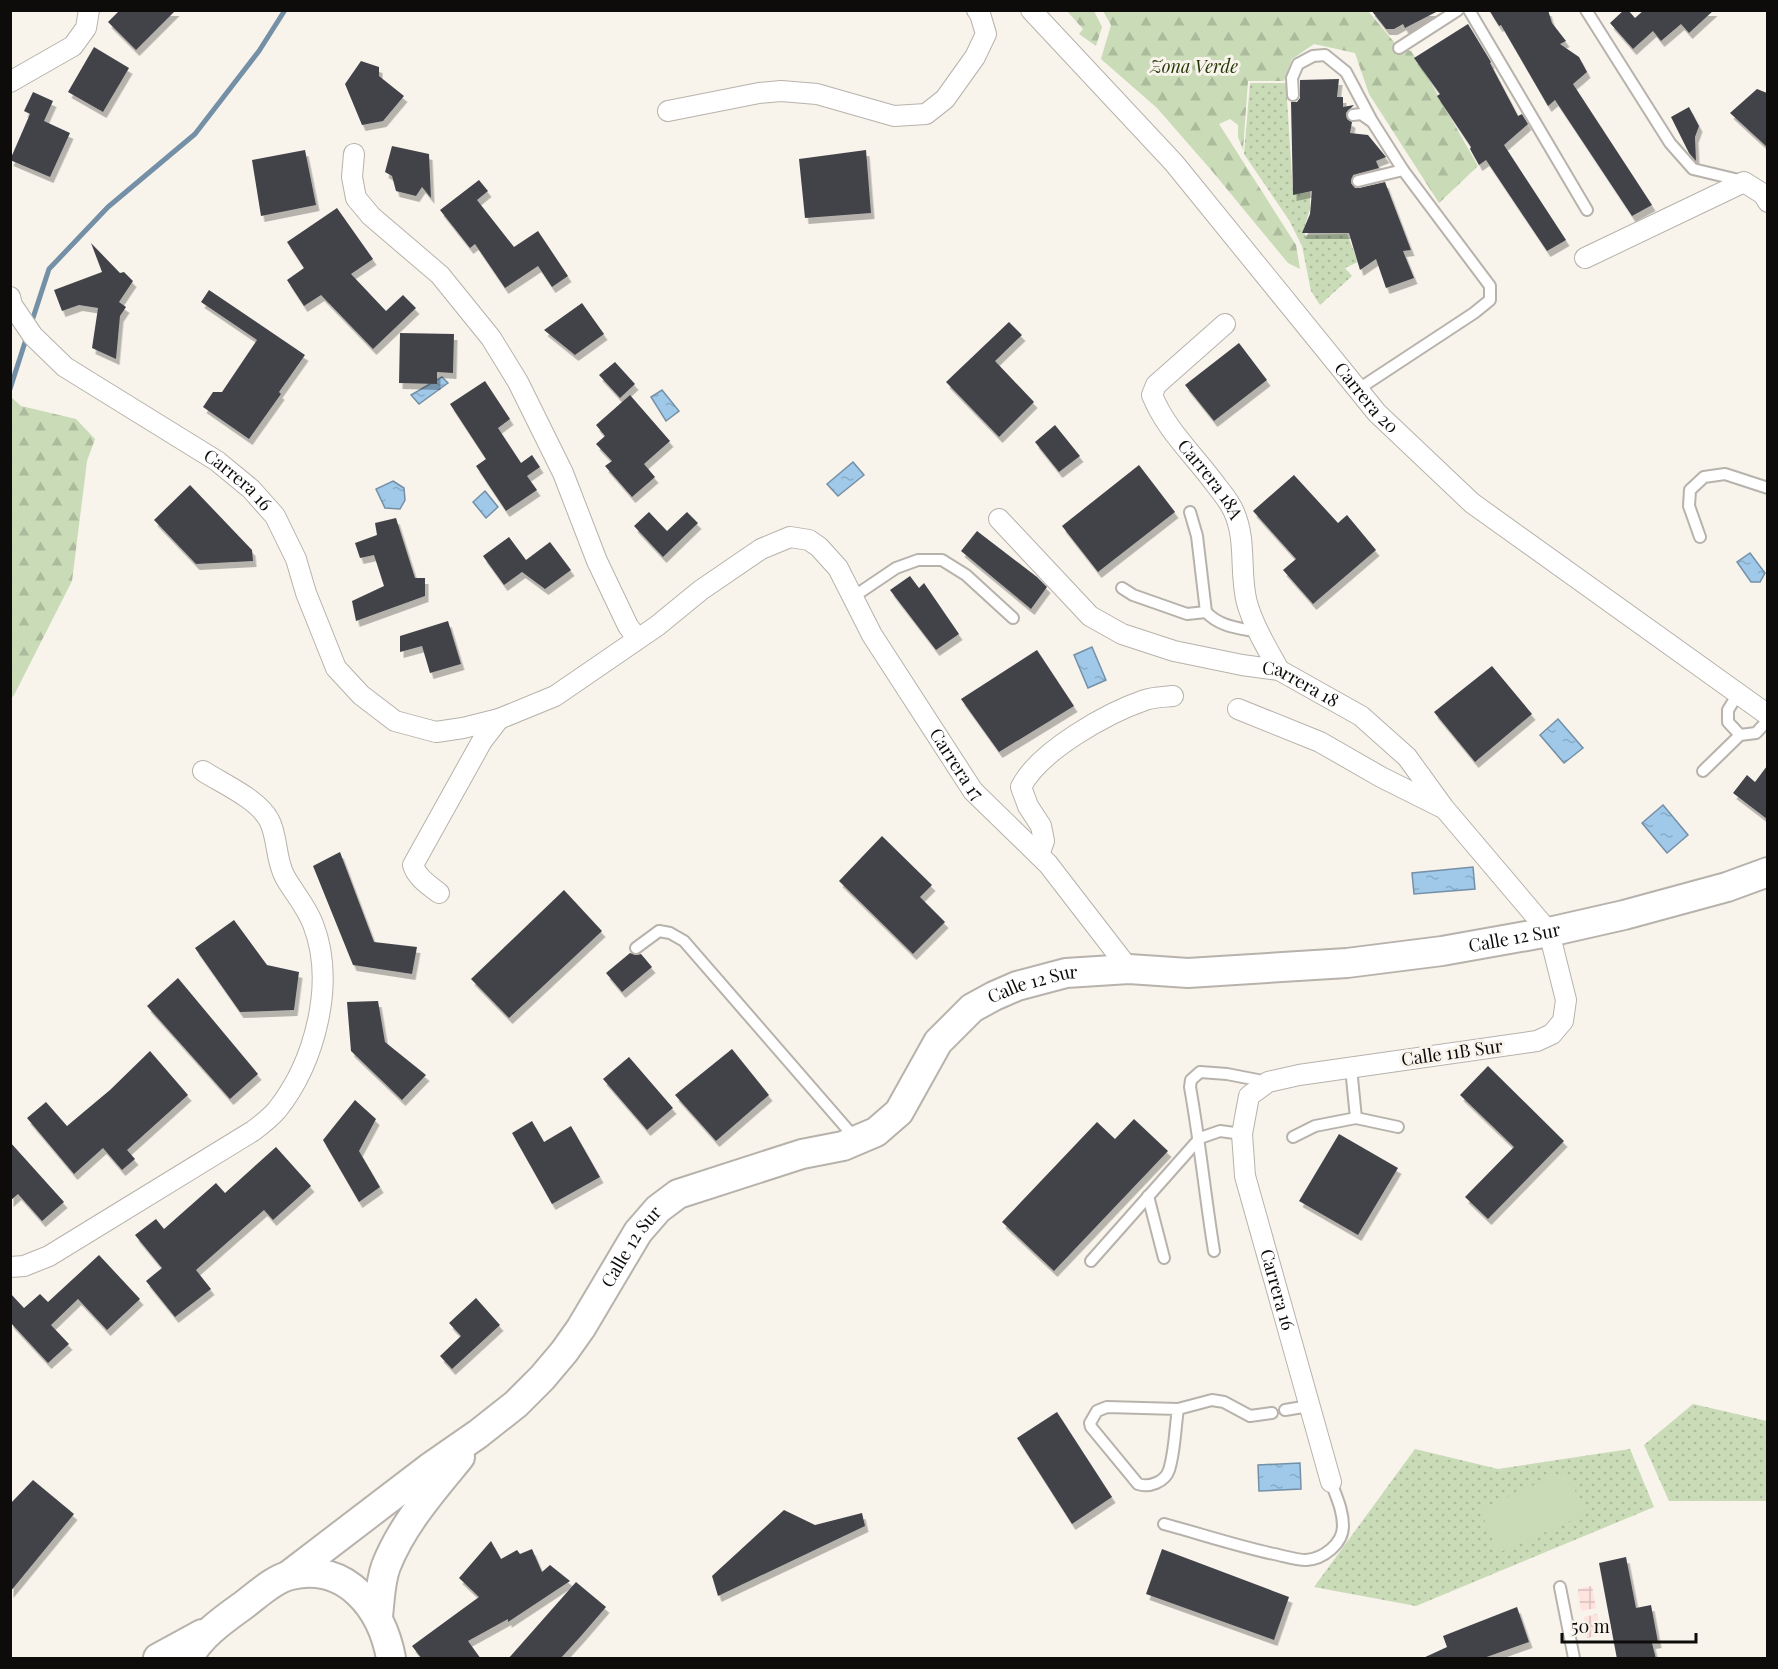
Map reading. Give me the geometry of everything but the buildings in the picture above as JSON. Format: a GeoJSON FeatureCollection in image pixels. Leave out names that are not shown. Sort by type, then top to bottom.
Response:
{"type":"FeatureCollection","features":[{"type":"Feature","properties":{"kind":"main road","name":"Calle 12 Sur"},"geometry":{"type":"LineString","coordinates":[[212,1629],[277,1581],[289,1575],[516,1404],[564,1352],[599,1299],[638,1232],[658,1209],[678,1194],[802,1154],[843,1146],[876,1132],[899,1112],[938,1042],[972,1008],[1017,986],[1066,974],[1129,969],[1188,973],[1347,963],[1442,951],[1549,932],[1727,888],[1767,872]]}},
{"type":"Feature","properties":{"kind":"main road","name":"Calle 12 Sur"},"geometry":{"type":"LineString","coordinates":[[378,1617],[381,1586],[393,1550],[421,1506],[478,1434]]}},
{"type":"Feature","properties":{"kind":"main road"},"geometry":{"type":"LineString","coordinates":[[289,1575],[320,1574],[334,1578],[356,1591],[366,1600],[378,1617],[388,1641],[391,1659]]}},
{"type":"Feature","properties":{"kind":"main road"},"geometry":{"type":"LineString","coordinates":[[158,1659],[212,1629]]}},
{"type":"Feature","properties":{"kind":"main road"},"geometry":{"type":"LineString","coordinates":[[188,1659],[212,1629]]}},
{"type":"Feature","properties":{"kind":"street"},"geometry":{"type":"LineString","coordinates":[[10,82],[73,46],[86,28],[89,10]]}},
{"type":"Feature","properties":{"kind":"street"},"geometry":{"type":"LineString","coordinates":[[668,111],[759,93],[781,91],[817,94],[894,116],[926,114],[945,99],[975,57],[986,34],[977,10]]}},
{"type":"Feature","properties":{"kind":"street","name":"Carrera 20"},"geometry":{"type":"LineString","coordinates":[[1031,10],[1174,162],[1377,413],[1472,503],[1767,715]]}},
{"type":"Feature","properties":{"kind":"street"},"geometry":{"type":"LineString","coordinates":[[354,154],[352,177],[356,198],[371,216],[440,275],[491,338],[518,382],[564,473],[597,561],[628,626],[638,639],[555,696],[499,719],[482,741],[413,865],[415,872],[422,880],[439,893]]}},
{"type":"Feature","properties":{"kind":"street"},"geometry":{"type":"LineString","coordinates":[[1585,258],[1744,182],[1762,194],[1767,202]]}},
{"type":"Feature","properties":{"kind":"street","name":"Carrera 16"},"geometry":{"type":"LineString","coordinates":[[10,297],[12,305],[33,336],[65,367],[217,461],[251,489],[275,516],[296,560],[306,593],[336,668],[361,695],[395,722],[436,732],[499,719]]}},
{"type":"Feature","properties":{"kind":"street","name":"Carrera 18A"},"geometry":{"type":"LineString","coordinates":[[1225,324],[1156,385],[1152,395],[1171,431],[1202,466],[1234,512],[1241,537],[1247,602],[1258,632],[1279,669]]}},
{"type":"Feature","properties":{"kind":"street","name":"Carrera 18"},"geometry":{"type":"LineString","coordinates":[[999,519],[1090,616],[1122,634],[1174,651],[1242,665],[1279,669],[1361,716],[1407,757],[1444,808],[1549,932]]}},
{"type":"Feature","properties":{"kind":"street","name":"Carrera 17"},"geometry":{"type":"LineString","coordinates":[[638,639],[701,590],[761,549],[790,537],[809,540],[819,547],[838,568],[872,635],[973,791],[1048,864],[1129,969]]}},
{"type":"Feature","properties":{"kind":"street"},"geometry":{"type":"LineString","coordinates":[[1040,855],[1044,841],[1041,826],[1028,806],[1021,788],[1026,777],[1060,745],[1101,719],[1146,699],[1173,696]]}},
{"type":"Feature","properties":{"kind":"street"},"geometry":{"type":"LineString","coordinates":[[1238,709],[1320,742],[1381,777],[1444,808]]}},
{"type":"Feature","properties":{"kind":"street"},"geometry":{"type":"LineString","coordinates":[[10,1267],[24,1266],[49,1256],[253,1131],[276,1111],[294,1084],[307,1056],[317,1023],[321,992],[321,961],[314,926],[303,903],[284,876],[270,820],[258,805],[203,771]]}},
{"type":"Feature","properties":{"kind":"street","name":"Calle 11B Sur"},"geometry":{"type":"LineString","coordinates":[[1249,1096],[1268,1082],[1537,1041],[1552,1034],[1563,1021],[1566,1000],[1549,932]]}},
{"type":"Feature","properties":{"kind":"street","name":"Carrera 16"},"geometry":{"type":"LineString","coordinates":[[1249,1096],[1242,1134],[1245,1176],[1331,1482]]}},
{"type":"Feature","properties":{"kind":"lane"},"geometry":{"type":"LineString","coordinates":[[1399,48],[1458,10]]}},
{"type":"Feature","properties":{"kind":"lane"},"geometry":{"type":"LineString","coordinates":[[1469,10],[1587,210]]}},
{"type":"Feature","properties":{"kind":"lane"},"geometry":{"type":"LineString","coordinates":[[1589,12],[1670,143],[1694,169],[1744,182]]}},
{"type":"Feature","properties":{"kind":"lane"},"geometry":{"type":"LineString","coordinates":[[1293,95],[1292,78],[1298,64],[1312,56],[1325,55],[1346,72],[1372,121],[1403,170],[1490,286],[1490,300],[1474,313],[1357,390]]}},
{"type":"Feature","properties":{"kind":"lane"},"geometry":{"type":"LineString","coordinates":[[1353,115],[1361,114],[1372,121]]}},
{"type":"Feature","properties":{"kind":"lane"},"geometry":{"type":"LineString","coordinates":[[1358,181],[1403,170]]}},
{"type":"Feature","properties":{"kind":"lane"},"geometry":{"type":"LineString","coordinates":[[1700,537],[1689,506],[1689,490],[1704,477],[1725,474],[1767,488]]}},
{"type":"Feature","properties":{"kind":"lane"},"geometry":{"type":"LineString","coordinates":[[1190,512],[1197,536],[1206,612],[1214,621],[1258,632]]}},
{"type":"Feature","properties":{"kind":"lane"},"geometry":{"type":"LineString","coordinates":[[853,597],[896,568],[918,560],[942,560],[966,575],[1013,618]]}},
{"type":"Feature","properties":{"kind":"lane"},"geometry":{"type":"LineString","coordinates":[[1122,588],[1133,595],[1187,614],[1206,612]]}},
{"type":"Feature","properties":{"kind":"lane"},"geometry":{"type":"LineString","coordinates":[[1738,694],[1728,710],[1728,722],[1740,735]]}},
{"type":"Feature","properties":{"kind":"lane"},"geometry":{"type":"LineString","coordinates":[[1703,771],[1740,735],[1756,733],[1767,720]]}},
{"type":"Feature","properties":{"kind":"lane"},"geometry":{"type":"LineString","coordinates":[[636,948],[659,931],[670,933],[684,941],[857,1140]]}},
{"type":"Feature","properties":{"kind":"lane"},"geometry":{"type":"LineString","coordinates":[[1351,1068],[1356,1118]]}},
{"type":"Feature","properties":{"kind":"lane"},"geometry":{"type":"LineString","coordinates":[[1214,1251],[1202,1173],[1200,1138],[1190,1088],[1191,1080],[1200,1072],[1227,1074],[1268,1082]]}},
{"type":"Feature","properties":{"kind":"lane"},"geometry":{"type":"LineString","coordinates":[[1293,1137],[1315,1126],[1356,1118],[1398,1127]]}},
{"type":"Feature","properties":{"kind":"lane"},"geometry":{"type":"LineString","coordinates":[[1091,1261],[1200,1138],[1220,1131],[1242,1134]]}},
{"type":"Feature","properties":{"kind":"lane"},"geometry":{"type":"LineString","coordinates":[[1148,1196],[1164,1258]]}},
{"type":"Feature","properties":{"kind":"lane"},"geometry":{"type":"LineString","coordinates":[[1178,1409],[1168,1471],[1158,1482],[1144,1486],[1138,1484],[1090,1423],[1097,1411],[1107,1407],[1178,1409],[1212,1400],[1224,1402],[1250,1416],[1272,1413]]}},
{"type":"Feature","properties":{"kind":"lane"},"geometry":{"type":"LineString","coordinates":[[1285,1410],[1309,1406]]}},
{"type":"Feature","properties":{"kind":"lane"},"geometry":{"type":"LineString","coordinates":[[1164,1524],[1277,1555],[1306,1560],[1319,1557],[1337,1542],[1343,1528],[1342,1512],[1331,1482]]}},
{"type":"Feature","properties":{"kind":"lane"},"geometry":{"type":"LineString","coordinates":[[1560,1587],[1574,1659]]}},
{"type":"Feature","properties":{"kind":"shaded area"},"geometry":{"type":"Polygon","coordinates":[[[1592,1586],[1596,1608],[1581,1611],[1578,1589],[1592,1586]]]}},
{"type":"Feature","properties":{"kind":"shaded area"},"geometry":{"type":"Polygon","coordinates":[[[1597,1614],[1601,1635],[1587,1638],[1584,1617],[1597,1614]]]}},
{"type":"Feature","properties":{"kind":"green space"},"geometry":{"type":"Polygon","coordinates":[[[1067,11],[1094,11],[1102,27],[1096,46],[1079,34],[1083,29],[1067,11]]]}},
{"type":"Feature","properties":{"kind":"green space","name":"Zona Verde"},"geometry":{"type":"Polygon","coordinates":[[[1103,11],[1368,11],[1399,48],[1411,51],[1478,166],[1439,203],[1369,94],[1355,53],[1314,44],[1292,59],[1284,81],[1248,81],[1243,150],[1238,137],[1238,125],[1230,119],[1219,124],[1296,245],[1300,269],[1288,263],[1157,108],[1101,59],[1111,25],[1103,11]]]}},
{"type":"Feature","properties":{"kind":"green space"},"geometry":{"type":"Polygon","coordinates":[[[1250,83],[1286,83],[1293,194],[1310,192],[1310,209],[1304,228],[1305,235],[1347,234],[1358,262],[1345,268],[1352,276],[1320,305],[1311,291],[1302,246],[1289,220],[1244,154],[1250,83]]]}},
{"type":"Feature","properties":{"kind":"green space"},"geometry":{"type":"Polygon","coordinates":[[[10,396],[21,406],[76,419],[95,439],[87,461],[72,581],[11,699],[10,396]]]}},
{"type":"Feature","properties":{"kind":"green space"},"geometry":{"type":"Polygon","coordinates":[[[1693,1404],[1767,1421],[1767,1501],[1669,1501],[1644,1445],[1693,1404]]]}},
{"type":"Feature","properties":{"kind":"green space"},"geometry":{"type":"Polygon","coordinates":[[[1415,1449],[1498,1469],[1630,1449],[1654,1507],[1416,1606],[1314,1587],[1415,1449]]]}},
{"type":"Feature","properties":{"kind":"green space"},"geometry":{"type":"Polygon","coordinates":[[[1566,1471],[1586,1514],[1498,1553],[1480,1509],[1566,1471]]]}},
{"type":"Feature","properties":{"kind":"water"},"geometry":{"type":"Polygon","coordinates":[[[442,377],[448,383],[419,404],[411,395],[442,377]]]}},
{"type":"Feature","properties":{"kind":"water"},"geometry":{"type":"Polygon","coordinates":[[[662,390],[679,411],[666,421],[651,397],[662,390]]]}},
{"type":"Feature","properties":{"kind":"water"},"geometry":{"type":"Polygon","coordinates":[[[853,462],[864,475],[838,496],[827,484],[853,462]]]}},
{"type":"Feature","properties":{"kind":"water"},"geometry":{"type":"Polygon","coordinates":[[[393,481],[404,488],[405,500],[400,509],[385,508],[376,489],[393,481]]]}},
{"type":"Feature","properties":{"kind":"water"},"geometry":{"type":"Polygon","coordinates":[[[485,491],[498,507],[486,518],[473,502],[485,491]]]}},
{"type":"Feature","properties":{"kind":"water"},"geometry":{"type":"Polygon","coordinates":[[[1750,553],[1765,573],[1760,582],[1751,582],[1737,562],[1750,553]]]}},
{"type":"Feature","properties":{"kind":"water"},"geometry":{"type":"Polygon","coordinates":[[[1092,647],[1106,680],[1088,688],[1074,655],[1092,647]]]}},
{"type":"Feature","properties":{"kind":"water"},"geometry":{"type":"Polygon","coordinates":[[[1558,719],[1583,748],[1564,763],[1540,735],[1558,719]]]}},
{"type":"Feature","properties":{"kind":"water"},"geometry":{"type":"Polygon","coordinates":[[[1663,805],[1688,835],[1667,853],[1642,823],[1663,805]]]}},
{"type":"Feature","properties":{"kind":"water"},"geometry":{"type":"Polygon","coordinates":[[[1473,867],[1475,889],[1414,894],[1412,873],[1473,867]]]}},
{"type":"Feature","properties":{"kind":"water"},"geometry":{"type":"Polygon","coordinates":[[[1300,1463],[1301,1489],[1259,1491],[1258,1465],[1300,1463]]]}},
{"type":"Feature","properties":{"kind":"waterway"},"geometry":{"type":"LineString","coordinates":[[31,324],[49,269],[108,207],[195,134],[259,51],[285,10]]}},
{"type":"Feature","properties":{"kind":"waterway"},"geometry":{"type":"LineString","coordinates":[[10,389],[27,336]]}}]}
